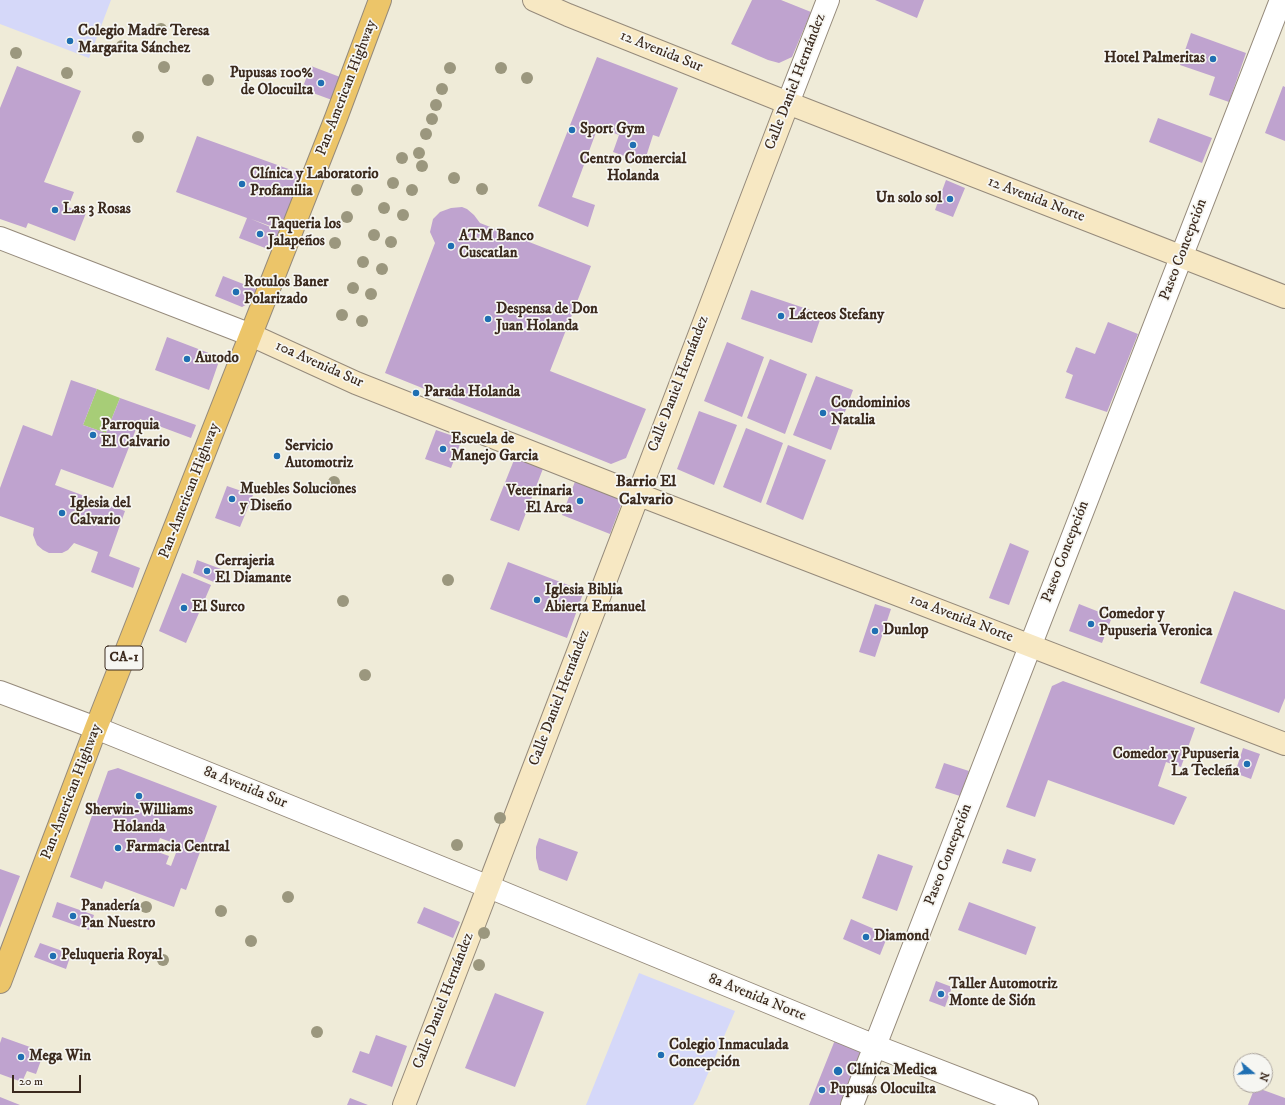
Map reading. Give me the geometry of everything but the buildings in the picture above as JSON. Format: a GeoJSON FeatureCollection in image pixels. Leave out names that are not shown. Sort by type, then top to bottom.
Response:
{"type":"FeatureCollection","features":[{"type":"Feature","properties":{"kind":"main road","name":"Pan-American Highway"},"geometry":{"type":"LineString","coordinates":[[0,982],[96,728],[336,118],[380,0]]}},
{"type":"Feature","properties":{"kind":"street","name":"12 Avenida Sur"},"geometry":{"type":"LineString","coordinates":[[534,0],[788,103]]}},
{"type":"Feature","properties":{"kind":"street","name":"Calle Daniel Hernández"},"geometry":{"type":"LineString","coordinates":[[404,1105],[489,888],[637,494],[828,0]]}},
{"type":"Feature","properties":{"kind":"street","name":"Paseo Concepción"},"geometry":{"type":"LineString","coordinates":[[852,1105],[1281,0]]}},
{"type":"Feature","properties":{"kind":"street","name":"12 Avenida Norte"},"geometry":{"type":"LineString","coordinates":[[788,103],[1285,297]]}},
{"type":"Feature","properties":{"kind":"street","name":"10a Avenida Sur"},"geometry":{"type":"LineString","coordinates":[[0,238],[251,335],[356,383],[637,494]]}},
{"type":"Feature","properties":{"kind":"street","name":"10a Avenida Norte"},"geometry":{"type":"LineString","coordinates":[[637,494],[1285,744]]}},
{"type":"Feature","properties":{"kind":"street","name":"8a Avenida Sur"},"geometry":{"type":"LineString","coordinates":[[0,692],[96,728],[489,888]]}},
{"type":"Feature","properties":{"kind":"street","name":"8a Avenida Norte"},"geometry":{"type":"LineString","coordinates":[[489,888],[875,1046],[1027,1105]]}},
{"type":"Feature","properties":{"kind":"shaded area","name":"Colegio Madre Teresa Margarita Sánchez"},"geometry":{"type":"Polygon","coordinates":[[[0,0],[111,0],[89,58],[0,24],[0,0]]]}},
{"type":"Feature","properties":{"kind":"shaded area","name":"Colegio Inmaculada Concepción"},"geometry":{"type":"Polygon","coordinates":[[[639,973],[735,1011],[697,1099],[693,1105],[586,1105],[639,973]]]}},
{"type":"Feature","properties":{"kind":"green space"},"geometry":{"type":"Polygon","coordinates":[[[97,389],[120,398],[106,433],[83,425],[97,389]]]}},
{"type":"Feature","properties":{"kind":"place","name":"Colegio Madre Teresa Margarita Sánchez"},"geometry":{"type":"Point","coordinates":[70,41]}},
{"type":"Feature","properties":{"kind":"place","name":"Hotel Palmeritas"},"geometry":{"type":"Point","coordinates":[1213,59]}},
{"type":"Feature","properties":{"kind":"place","name":"Pupusas 100% de Olocuilta"},"geometry":{"type":"Point","coordinates":[321,83]}},
{"type":"Feature","properties":{"kind":"place","name":"Sport Gym"},"geometry":{"type":"Point","coordinates":[572,130]}},
{"type":"Feature","properties":{"kind":"place","name":"Centro Comercial Holanda"},"geometry":{"type":"Point","coordinates":[633,145]}},
{"type":"Feature","properties":{"kind":"place","name":"Clínica y Laboratorio Profamilia"},"geometry":{"type":"Point","coordinates":[242,184]}},
{"type":"Feature","properties":{"kind":"place","name":"Un solo sol"},"geometry":{"type":"Point","coordinates":[950,199]}},
{"type":"Feature","properties":{"kind":"place","name":"Las 3 Rosas"},"geometry":{"type":"Point","coordinates":[55,210]}},
{"type":"Feature","properties":{"kind":"place","name":"Taqueria los Jalapeños"},"geometry":{"type":"Point","coordinates":[260,234]}},
{"type":"Feature","properties":{"kind":"place","name":"ATM Banco Cuscatlan"},"geometry":{"type":"Point","coordinates":[451,246]}},
{"type":"Feature","properties":{"kind":"place","name":"Rotulos Baner Polarizado"},"geometry":{"type":"Point","coordinates":[236,292]}},
{"type":"Feature","properties":{"kind":"place","name":"Lácteos Stefany"},"geometry":{"type":"Point","coordinates":[781,316]}},
{"type":"Feature","properties":{"kind":"place","name":"Despensa de Don Juan Holanda"},"geometry":{"type":"Point","coordinates":[488,319]}},
{"type":"Feature","properties":{"kind":"place","name":"Autodo"},"geometry":{"type":"Point","coordinates":[187,359]}},
{"type":"Feature","properties":{"kind":"place","name":"Parada Holanda"},"geometry":{"type":"Point","coordinates":[416,393]}},
{"type":"Feature","properties":{"kind":"place","name":"Condominios Natalia"},"geometry":{"type":"Point","coordinates":[823,413]}},
{"type":"Feature","properties":{"kind":"place","name":"Parroquia El Calvario"},"geometry":{"type":"Point","coordinates":[93,435]}},
{"type":"Feature","properties":{"kind":"place","name":"Escuela de Manejo Garcia"},"geometry":{"type":"Point","coordinates":[443,449]}},
{"type":"Feature","properties":{"kind":"place","name":"Servicio Automotriz"},"geometry":{"type":"Point","coordinates":[277,456]}},
{"type":"Feature","properties":{"kind":"place","name":"Muebles Soluciones y Diseño"},"geometry":{"type":"Point","coordinates":[232,499]}},
{"type":"Feature","properties":{"kind":"place","name":"Veterinaria El Arca"},"geometry":{"type":"Point","coordinates":[580,501]}},
{"type":"Feature","properties":{"kind":"place","name":"Iglesia del Calvario"},"geometry":{"type":"Point","coordinates":[62,513]}},
{"type":"Feature","properties":{"kind":"place","name":"Cerrajeria El Diamante"},"geometry":{"type":"Point","coordinates":[207,571]}},
{"type":"Feature","properties":{"kind":"place","name":"Iglesia Biblia Abierta Emanuel"},"geometry":{"type":"Point","coordinates":[537,600]}},
{"type":"Feature","properties":{"kind":"place","name":"El Surco"},"geometry":{"type":"Point","coordinates":[184,608]}},
{"type":"Feature","properties":{"kind":"place","name":"Comedor y Pupuseria Veronica"},"geometry":{"type":"Point","coordinates":[1091,624]}},
{"type":"Feature","properties":{"kind":"place","name":"Dunlop"},"geometry":{"type":"Point","coordinates":[875,631]}},
{"type":"Feature","properties":{"kind":"place","name":"Comedor y Pupuseria La Tecleña"},"geometry":{"type":"Point","coordinates":[1247,764]}},
{"type":"Feature","properties":{"kind":"place","name":"Sherwin-Williams Holanda"},"geometry":{"type":"Point","coordinates":[139,796]}},
{"type":"Feature","properties":{"kind":"place","name":"Farmacia Central"},"geometry":{"type":"Point","coordinates":[118,848]}},
{"type":"Feature","properties":{"kind":"place","name":"Panadería Pan Nuestro"},"geometry":{"type":"Point","coordinates":[73,916]}},
{"type":"Feature","properties":{"kind":"place","name":"Diamond"},"geometry":{"type":"Point","coordinates":[866,937]}},
{"type":"Feature","properties":{"kind":"place","name":"Peluqueria Royal"},"geometry":{"type":"Point","coordinates":[53,956]}},
{"type":"Feature","properties":{"kind":"place","name":"Taller Automotriz Monte de Sión"},"geometry":{"type":"Point","coordinates":[941,994]}},
{"type":"Feature","properties":{"kind":"place","name":"Colegio Inmaculada Concepción"},"geometry":{"type":"Point","coordinates":[661,1055]}},
{"type":"Feature","properties":{"kind":"place","name":"Mega Win"},"geometry":{"type":"Point","coordinates":[21,1057]}},
{"type":"Feature","properties":{"kind":"place","name":"Clínica Medica"},"geometry":{"type":"Point","coordinates":[838,1071]}},
{"type":"Feature","properties":{"kind":"place","name":"Pupusas Olocuilta"},"geometry":{"type":"Point","coordinates":[822,1090]}},
{"type":"Feature","properties":{"kind":"district","name":"Barrio El Calvario"},"geometry":{"type":"Point","coordinates":[646,492]}}]}
